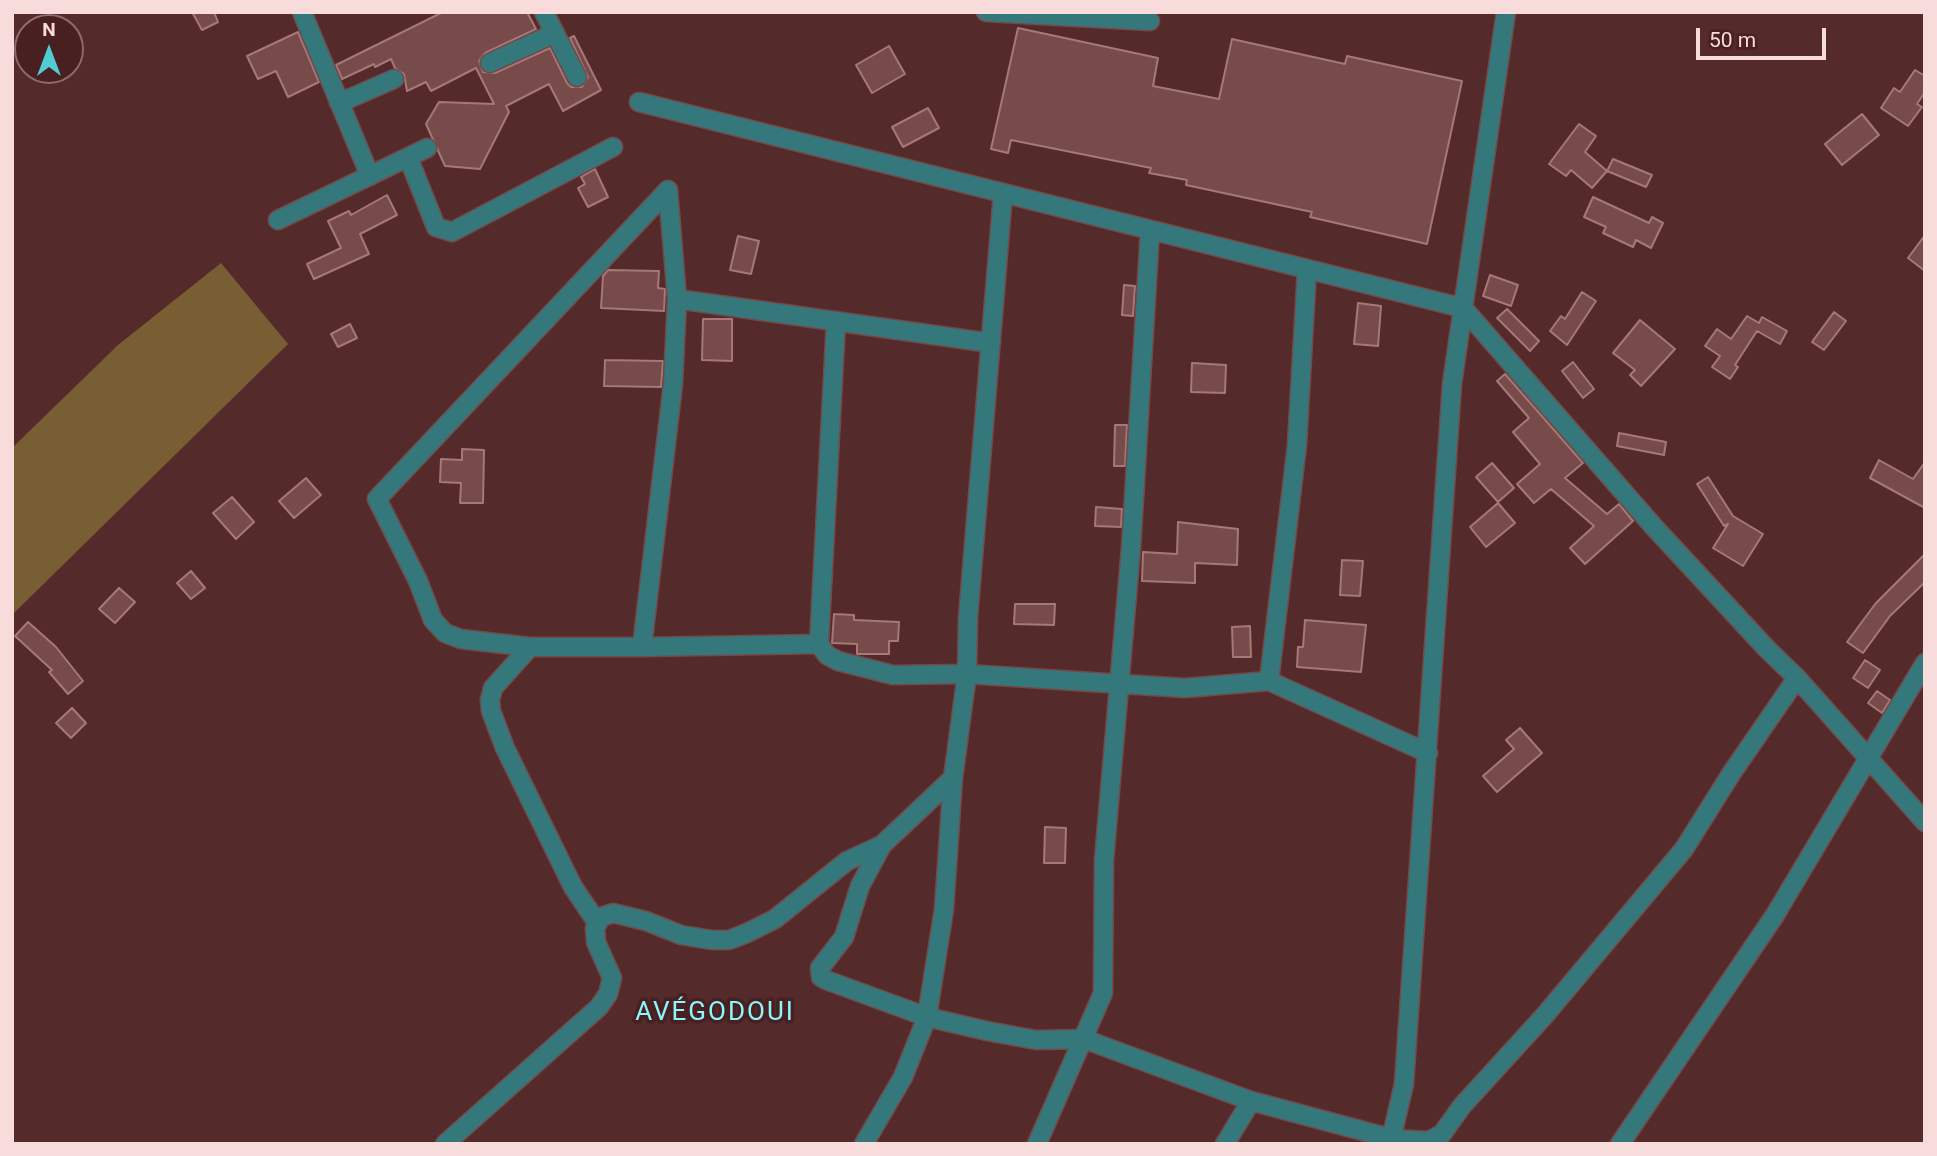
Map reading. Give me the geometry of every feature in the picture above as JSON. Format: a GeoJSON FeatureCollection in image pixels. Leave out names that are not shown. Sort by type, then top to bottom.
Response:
{"type":"FeatureCollection","features":[{"type":"Feature","properties":{"kind":"street"},"geometry":{"type":"LineString","coordinates":[[302,12],[369,176]]}},
{"type":"Feature","properties":{"kind":"street"},"geometry":{"type":"LineString","coordinates":[[986,12],[1150,21]]}},
{"type":"Feature","properties":{"kind":"street"},"geometry":{"type":"LineString","coordinates":[[1392,1141],[1404,1084],[1429,753],[1452,384],[1506,12]]}},
{"type":"Feature","properties":{"kind":"street"},"geometry":{"type":"LineString","coordinates":[[536,13],[555,33],[577,77]]}},
{"type":"Feature","properties":{"kind":"street"},"geometry":{"type":"LineString","coordinates":[[490,64],[555,33]]}},
{"type":"Feature","properties":{"kind":"street"},"geometry":{"type":"LineString","coordinates":[[339,103],[394,79]]}},
{"type":"Feature","properties":{"kind":"street"},"geometry":{"type":"LineString","coordinates":[[639,102],[1463,308],[1654,527],[1797,678],[1925,822]]}},
{"type":"Feature","properties":{"kind":"street"},"geometry":{"type":"LineString","coordinates":[[408,157],[436,227],[452,232],[613,147]]}},
{"type":"Feature","properties":{"kind":"street"},"geometry":{"type":"LineString","coordinates":[[278,220],[427,148]]}},
{"type":"Feature","properties":{"kind":"street"},"geometry":{"type":"LineString","coordinates":[[642,647],[673,384],[677,299],[668,190],[377,499],[418,580],[433,620],[445,634],[461,639],[530,647],[642,647],[819,644]]}},
{"type":"Feature","properties":{"kind":"street"},"geometry":{"type":"LineString","coordinates":[[864,1144],[903,1077],[927,1017],[944,909],[953,778],[967,674],[968,618],[1003,193]]}},
{"type":"Feature","properties":{"kind":"street"},"geometry":{"type":"LineString","coordinates":[[1037,1144],[1102,993],[1104,860],[1131,548],[1150,230]]}},
{"type":"Feature","properties":{"kind":"street"},"geometry":{"type":"LineString","coordinates":[[1269,681],[1297,445],[1307,269]]}},
{"type":"Feature","properties":{"kind":"street"},"geometry":{"type":"LineString","coordinates":[[677,299],[990,343]]}},
{"type":"Feature","properties":{"kind":"street"},"geometry":{"type":"LineString","coordinates":[[836,321],[819,644],[827,655],[838,661],[893,675],[967,674],[1185,688],[1269,681],[1429,753]]}},
{"type":"Feature","properties":{"kind":"street"},"geometry":{"type":"LineString","coordinates":[[445,1144],[599,1007],[608,994],[612,978],[596,942],[596,921],[573,887],[552,845],[505,748],[491,710],[489,700],[493,688],[530,647]]}},
{"type":"Feature","properties":{"kind":"street"},"geometry":{"type":"LineString","coordinates":[[1623,1142],[1775,915],[1866,757],[1925,663]]}},
{"type":"Feature","properties":{"kind":"street"},"geometry":{"type":"LineString","coordinates":[[953,778],[882,845],[860,886],[844,937],[823,963],[820,973],[826,980],[927,1017],[1036,1040],[1084,1039],[1251,1101],[1392,1141],[1429,1140],[1442,1134],[1462,1105],[1545,1015],[1684,849],[1731,774],[1797,678]]}},
{"type":"Feature","properties":{"kind":"street"},"geometry":{"type":"LineString","coordinates":[[596,921],[613,914],[646,921],[681,934],[729,940],[775,919],[847,861],[882,845]]}},
{"type":"Feature","properties":{"kind":"street"},"geometry":{"type":"LineString","coordinates":[[1225,1144],[1251,1101]]}},
{"type":"Feature","properties":{"kind":"shaded area"},"geometry":{"type":"Polygon","coordinates":[[[221,263],[288,344],[12,615],[12,448],[118,345],[221,263]]]}},
{"type":"Feature","properties":{"kind":"building"},"geometry":{"type":"Polygon","coordinates":[[[192,12],[214,12],[218,22],[202,30],[192,12]]]}},
{"type":"Feature","properties":{"kind":"building"},"geometry":{"type":"Polygon","coordinates":[[[443,12],[527,12],[536,29],[485,53],[479,61],[483,72],[495,73],[550,48],[567,83],[571,87],[582,87],[588,77],[570,38],[574,36],[601,90],[563,111],[549,84],[506,106],[509,112],[480,169],[445,166],[426,124],[439,102],[494,104],[476,68],[431,91],[426,82],[407,91],[404,74],[395,68],[391,59],[342,79],[336,65],[443,12]]]}},
{"type":"Feature","properties":{"kind":"building"},"geometry":{"type":"Polygon","coordinates":[[[1018,28],[1158,58],[1153,86],[1219,99],[1232,39],[1345,64],[1347,56],[1462,81],[1427,244],[1310,217],[1312,212],[1186,185],[1187,180],[1149,173],[1151,168],[1011,140],[1008,153],[991,149],[1018,28]]]}},
{"type":"Feature","properties":{"kind":"building"},"geometry":{"type":"Polygon","coordinates":[[[298,32],[319,82],[288,97],[276,71],[258,79],[247,56],[298,32]]]}},
{"type":"Feature","properties":{"kind":"building"},"geometry":{"type":"Polygon","coordinates":[[[889,46],[905,74],[872,93],[856,65],[889,46]]]}},
{"type":"Feature","properties":{"kind":"building"},"geometry":{"type":"Polygon","coordinates":[[[1915,70],[1925,76],[1925,92],[1917,104],[1922,107],[1908,126],[1881,108],[1894,88],[1900,92],[1915,70]]]}},
{"type":"Feature","properties":{"kind":"building"},"geometry":{"type":"Polygon","coordinates":[[[928,108],[939,128],[903,147],[892,127],[928,108]]]}},
{"type":"Feature","properties":{"kind":"building"},"geometry":{"type":"Polygon","coordinates":[[[1862,114],[1879,135],[1842,165],[1825,144],[1862,114]]]}},
{"type":"Feature","properties":{"kind":"building"},"geometry":{"type":"Polygon","coordinates":[[[1579,124],[1596,136],[1585,152],[1607,171],[1592,188],[1571,170],[1566,176],[1549,164],[1579,124]]]}},
{"type":"Feature","properties":{"kind":"building"},"geometry":{"type":"Polygon","coordinates":[[[1613,159],[1652,175],[1646,187],[1607,171],[1613,159]]]}},
{"type":"Feature","properties":{"kind":"building"},"geometry":{"type":"Polygon","coordinates":[[[595,169],[608,197],[588,207],[578,188],[585,184],[581,177],[595,169]]]}},
{"type":"Feature","properties":{"kind":"building"},"geometry":{"type":"Polygon","coordinates":[[[387,195],[397,215],[360,234],[369,254],[314,279],[307,264],[341,248],[328,221],[349,211],[351,215],[387,195]]]}},
{"type":"Feature","properties":{"kind":"building"},"geometry":{"type":"Polygon","coordinates":[[[1593,197],[1649,223],[1652,217],[1663,223],[1651,248],[1636,240],[1633,247],[1603,233],[1606,227],[1584,217],[1593,197]]]}},
{"type":"Feature","properties":{"kind":"building"},"geometry":{"type":"Polygon","coordinates":[[[1925,235],[1925,271],[1908,258],[1925,235]]]}},
{"type":"Feature","properties":{"kind":"building"},"geometry":{"type":"Polygon","coordinates":[[[738,236],[759,241],[751,274],[730,270],[738,236]]]}},
{"type":"Feature","properties":{"kind":"building"},"geometry":{"type":"Polygon","coordinates":[[[608,270],[659,271],[658,288],[665,289],[664,311],[601,308],[603,276],[608,270]]]}},
{"type":"Feature","properties":{"kind":"building"},"geometry":{"type":"Polygon","coordinates":[[[1490,275],[1518,285],[1511,306],[1483,296],[1490,275]]]}},
{"type":"Feature","properties":{"kind":"building"},"geometry":{"type":"Polygon","coordinates":[[[1124,285],[1135,286],[1133,316],[1122,315],[1124,285]]]}},
{"type":"Feature","properties":{"kind":"building"},"geometry":{"type":"Polygon","coordinates":[[[1582,292],[1596,301],[1567,345],[1550,331],[1561,316],[1565,319],[1582,292]]]}},
{"type":"Feature","properties":{"kind":"building"},"geometry":{"type":"Polygon","coordinates":[[[1358,303],[1381,306],[1378,346],[1354,344],[1358,303]]]}},
{"type":"Feature","properties":{"kind":"building"},"geometry":{"type":"Polygon","coordinates":[[[1507,309],[1539,341],[1530,351],[1497,318],[1507,309]]]}},
{"type":"Feature","properties":{"kind":"building"},"geometry":{"type":"Polygon","coordinates":[[[1834,312],[1846,321],[1824,350],[1812,342],[1834,312]]]}},
{"type":"Feature","properties":{"kind":"building"},"geometry":{"type":"Polygon","coordinates":[[[1747,316],[1759,323],[1762,317],[1787,331],[1780,344],[1757,331],[1735,365],[1738,367],[1730,379],[1712,367],[1720,356],[1705,346],[1717,329],[1731,339],[1747,316]]]}},
{"type":"Feature","properties":{"kind":"building"},"geometry":{"type":"Polygon","coordinates":[[[703,319],[732,319],[732,361],[702,360],[703,319]]]}},
{"type":"Feature","properties":{"kind":"building"},"geometry":{"type":"Polygon","coordinates":[[[1640,320],[1675,349],[1641,386],[1630,375],[1635,370],[1613,353],[1640,320]]]}},
{"type":"Feature","properties":{"kind":"building"},"geometry":{"type":"Polygon","coordinates":[[[350,324],[357,338],[338,347],[331,334],[350,324]]]}},
{"type":"Feature","properties":{"kind":"building"},"geometry":{"type":"Polygon","coordinates":[[[605,360],[663,361],[661,387],[604,386],[605,360]]]}},
{"type":"Feature","properties":{"kind":"building"},"geometry":{"type":"Polygon","coordinates":[[[1573,362],[1594,389],[1583,398],[1562,371],[1573,362]]]}},
{"type":"Feature","properties":{"kind":"building"},"geometry":{"type":"Polygon","coordinates":[[[1192,363],[1226,365],[1225,393],[1191,392],[1192,363]]]}},
{"type":"Feature","properties":{"kind":"building"},"geometry":{"type":"Polygon","coordinates":[[[1505,374],[1583,463],[1565,478],[1607,514],[1619,504],[1633,521],[1585,564],[1570,548],[1594,526],[1551,489],[1534,503],[1517,484],[1540,464],[1513,432],[1529,418],[1497,381],[1505,374]]]}},
{"type":"Feature","properties":{"kind":"building"},"geometry":{"type":"Polygon","coordinates":[[[1115,425],[1127,425],[1125,466],[1114,466],[1115,425]]]}},
{"type":"Feature","properties":{"kind":"building"},"geometry":{"type":"Polygon","coordinates":[[[1619,433],[1666,442],[1664,455],[1617,446],[1619,433]]]}},
{"type":"Feature","properties":{"kind":"building"},"geometry":{"type":"Polygon","coordinates":[[[462,449],[484,450],[483,503],[460,503],[461,483],[440,482],[441,459],[462,460],[462,449]]]}},
{"type":"Feature","properties":{"kind":"building"},"geometry":{"type":"Polygon","coordinates":[[[1879,460],[1913,479],[1925,462],[1925,508],[1870,478],[1879,460]]]}},
{"type":"Feature","properties":{"kind":"building"},"geometry":{"type":"Polygon","coordinates":[[[1492,463],[1514,488],[1498,502],[1476,477],[1492,463]]]}},
{"type":"Feature","properties":{"kind":"building"},"geometry":{"type":"Polygon","coordinates":[[[1708,477],[1733,516],[1763,534],[1743,566],[1713,548],[1728,524],[1724,526],[1697,484],[1708,477]]]}},
{"type":"Feature","properties":{"kind":"building"},"geometry":{"type":"Polygon","coordinates":[[[306,478],[321,495],[294,518],[279,501],[306,478]]]}},
{"type":"Feature","properties":{"kind":"building"},"geometry":{"type":"Polygon","coordinates":[[[232,497],[254,522],[236,539],[213,513],[232,497]]]}},
{"type":"Feature","properties":{"kind":"building"},"geometry":{"type":"Polygon","coordinates":[[[1498,503],[1515,523],[1486,547],[1470,527],[1498,503]]]}},
{"type":"Feature","properties":{"kind":"building"},"geometry":{"type":"Polygon","coordinates":[[[1096,507],[1122,509],[1121,527],[1095,526],[1096,507]]]}},
{"type":"Feature","properties":{"kind":"building"},"geometry":{"type":"Polygon","coordinates":[[[1178,522],[1238,529],[1237,565],[1195,563],[1195,583],[1142,581],[1143,552],[1177,554],[1178,522]]]}},
{"type":"Feature","properties":{"kind":"building"},"geometry":{"type":"Polygon","coordinates":[[[1925,554],[1925,582],[1890,616],[1863,653],[1847,642],[1876,603],[1925,554]]]}},
{"type":"Feature","properties":{"kind":"building"},"geometry":{"type":"Polygon","coordinates":[[[1342,560],[1363,561],[1360,596],[1340,595],[1342,560]]]}},
{"type":"Feature","properties":{"kind":"building"},"geometry":{"type":"Polygon","coordinates":[[[191,571],[205,588],[191,599],[177,583],[191,571]]]}},
{"type":"Feature","properties":{"kind":"building"},"geometry":{"type":"Polygon","coordinates":[[[119,588],[135,602],[115,623],[99,609],[119,588]]]}},
{"type":"Feature","properties":{"kind":"building"},"geometry":{"type":"Polygon","coordinates":[[[1015,604],[1055,604],[1054,625],[1014,624],[1015,604]]]}},
{"type":"Feature","properties":{"kind":"building"},"geometry":{"type":"Polygon","coordinates":[[[834,614],[854,615],[854,620],[899,622],[898,641],[889,641],[889,654],[857,654],[857,644],[832,643],[834,614]]]}},
{"type":"Feature","properties":{"kind":"building"},"geometry":{"type":"Polygon","coordinates":[[[1305,620],[1366,625],[1361,672],[1297,667],[1298,647],[1303,647],[1305,620]]]}},
{"type":"Feature","properties":{"kind":"building"},"geometry":{"type":"Polygon","coordinates":[[[28,622],[56,647],[83,681],[68,694],[49,672],[52,670],[15,636],[28,622]]]}},
{"type":"Feature","properties":{"kind":"building"},"geometry":{"type":"Polygon","coordinates":[[[1250,626],[1251,657],[1233,657],[1232,627],[1250,626]]]}},
{"type":"Feature","properties":{"kind":"building"},"geometry":{"type":"Polygon","coordinates":[[[1865,660],[1880,670],[1868,688],[1853,678],[1865,660]]]}},
{"type":"Feature","properties":{"kind":"building"},"geometry":{"type":"Polygon","coordinates":[[[1877,691],[1890,700],[1882,713],[1868,703],[1877,691]]]}},
{"type":"Feature","properties":{"kind":"building"},"geometry":{"type":"Polygon","coordinates":[[[72,708],[86,723],[71,738],[56,723],[72,708]]]}},
{"type":"Feature","properties":{"kind":"building"},"geometry":{"type":"Polygon","coordinates":[[[1520,728],[1542,753],[1497,792],[1483,776],[1514,749],[1506,740],[1520,728]]]}},
{"type":"Feature","properties":{"kind":"building"},"geometry":{"type":"Polygon","coordinates":[[[1045,827],[1066,828],[1065,863],[1044,863],[1045,827]]]}},
{"type":"Feature","properties":{"kind":"district","name":"AVÉGODOUI"},"geometry":{"type":"Point","coordinates":[715,1013]}}]}
